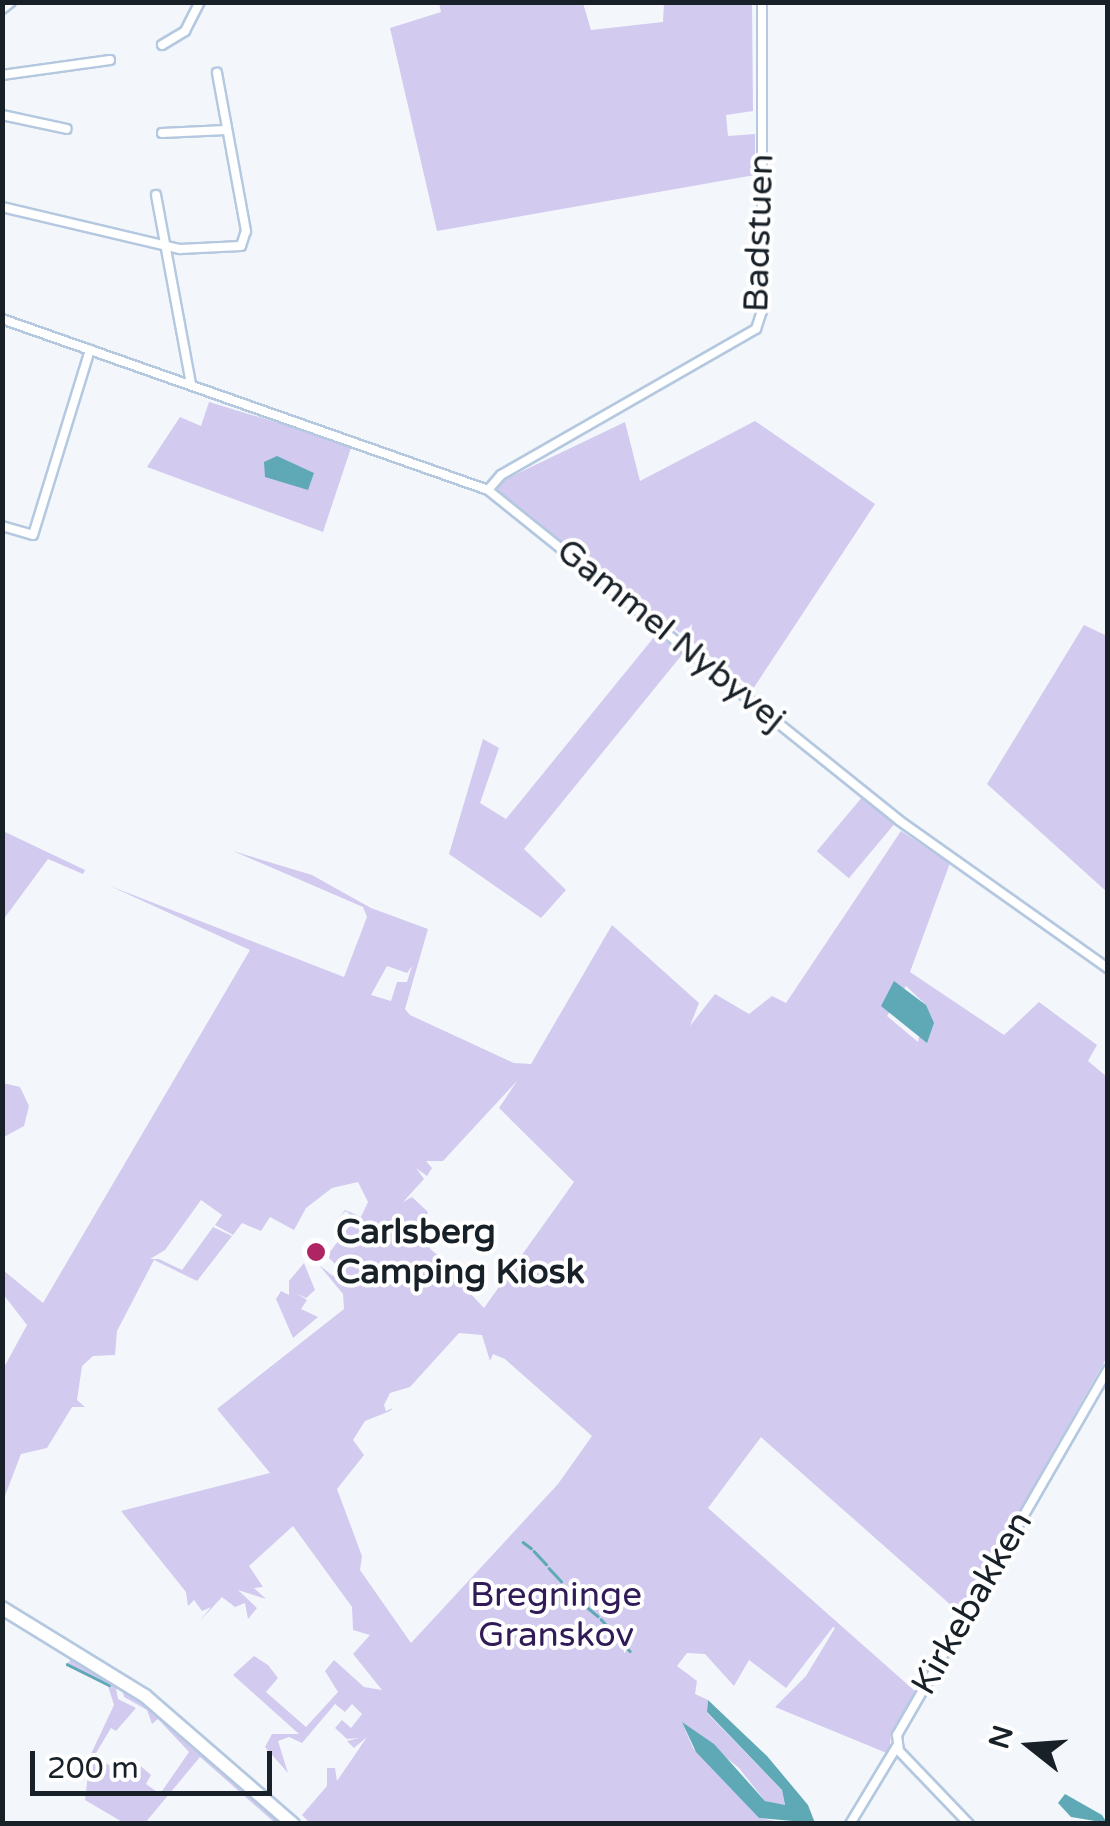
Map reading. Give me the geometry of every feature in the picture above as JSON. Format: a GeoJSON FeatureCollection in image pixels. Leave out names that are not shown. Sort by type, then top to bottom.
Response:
{"type":"FeatureCollection","features":[{"type":"Feature","properties":{"kind":"main road"},"geometry":{"type":"LineString","coordinates":[[2,1608],[144,1696],[293,1824]]}},
{"type":"Feature","properties":{"kind":"street"},"geometry":{"type":"LineString","coordinates":[[2,9],[11,2]]}},
{"type":"Feature","properties":{"kind":"street"},"geometry":{"type":"LineString","coordinates":[[162,46],[185,31],[200,2]]}},
{"type":"Feature","properties":{"kind":"street","name":"Badstuen"},"geometry":{"type":"LineString","coordinates":[[488,490],[501,475],[756,329],[762,311],[762,2]]}},
{"type":"Feature","properties":{"kind":"street"},"geometry":{"type":"LineString","coordinates":[[2,74],[110,60]]}},
{"type":"Feature","properties":{"kind":"street"},"geometry":{"type":"LineString","coordinates":[[2,206],[166,246],[232,248],[246,240],[216,74]]}},
{"type":"Feature","properties":{"kind":"street"},"geometry":{"type":"LineString","coordinates":[[2,114],[67,129]]}},
{"type":"Feature","properties":{"kind":"street"},"geometry":{"type":"LineString","coordinates":[[162,133],[226,130]]}},
{"type":"Feature","properties":{"kind":"street"},"geometry":{"type":"LineString","coordinates":[[156,195],[191,384]]}},
{"type":"Feature","properties":{"kind":"street","name":"Gammel Nybyvej"},"geometry":{"type":"LineString","coordinates":[[2,319],[488,490],[900,821],[1108,968]]}},
{"type":"Feature","properties":{"kind":"street"},"geometry":{"type":"LineString","coordinates":[[2,526],[33,534],[90,350]]}},
{"type":"Feature","properties":{"kind":"street","name":"Kirkebakken"},"geometry":{"type":"LineString","coordinates":[[850,1824],[897,1746],[900,1727],[1108,1369]]}},
{"type":"Feature","properties":{"kind":"street"},"geometry":{"type":"LineString","coordinates":[[897,1746],[969,1824]]}},
{"type":"Feature","properties":{"kind":"green space"},"geometry":{"type":"Polygon","coordinates":[[[439,3],[583,3],[591,30],[663,22],[664,3],[752,3],[753,111],[726,115],[728,136],[755,134],[755,175],[437,231],[390,28],[441,12],[439,3]]]}},
{"type":"Feature","properties":{"kind":"green space"},"geometry":{"type":"Polygon","coordinates":[[[209,402],[352,445],[323,532],[147,467],[180,417],[201,426],[209,402]]]}},
{"type":"Feature","properties":{"kind":"green space"},"geometry":{"type":"Polygon","coordinates":[[[755,421],[875,504],[753,689],[496,492],[502,481],[625,422],[640,481],[755,421]]]}},
{"type":"Feature","properties":{"kind":"green space"},"geometry":{"type":"Polygon","coordinates":[[[1084,625],[1107,636],[1107,892],[987,784],[1084,625]]]}},
{"type":"Feature","properties":{"kind":"green space"},"geometry":{"type":"Polygon","coordinates":[[[659,631],[685,651],[524,849],[566,890],[541,918],[449,854],[483,739],[499,748],[480,803],[506,819],[659,631]]]}},
{"type":"Feature","properties":{"kind":"green space"},"geometry":{"type":"Polygon","coordinates":[[[863,796],[895,823],[849,878],[817,851],[863,796]]]}},
{"type":"Feature","properties":{"kind":"green space"},"geometry":{"type":"Polygon","coordinates":[[[3,831],[85,870],[83,874],[48,859],[3,920],[3,831]]]}},
{"type":"Feature","properties":{"kind":"green space","name":"Bregninge Granskov"},"geometry":{"type":"Polygon","coordinates":[[[901,831],[950,863],[910,972],[1004,1035],[1039,1002],[1097,1045],[1088,1061],[1107,1077],[1107,1357],[961,1614],[761,1437],[708,1508],[916,1692],[891,1733],[889,1754],[775,1707],[806,1676],[833,1627],[786,1688],[749,1660],[734,1686],[705,1654],[687,1653],[677,1666],[697,1681],[695,1694],[708,1700],[707,1713],[782,1790],[785,1806],[765,1801],[739,1768],[682,1722],[693,1748],[759,1818],[786,1823],[311,1824],[302,1815],[327,1786],[327,1768],[335,1768],[337,1781],[367,1737],[354,1748],[347,1741],[359,1738],[347,1739],[335,1728],[342,1720],[351,1728],[362,1714],[352,1704],[345,1712],[335,1704],[302,1743],[289,1737],[278,1741],[288,1773],[265,1747],[272,1734],[299,1734],[233,1675],[254,1656],[268,1665],[278,1678],[266,1692],[306,1727],[338,1692],[325,1671],[334,1660],[364,1687],[382,1690],[353,1654],[370,1635],[353,1630],[352,1607],[293,1526],[249,1566],[263,1587],[254,1588],[266,1599],[238,1590],[257,1608],[248,1619],[245,1603],[235,1607],[222,1597],[200,1621],[211,1607],[202,1611],[194,1600],[188,1606],[186,1592],[121,1511],[270,1473],[217,1409],[344,1309],[343,1294],[319,1265],[333,1276],[345,1274],[327,1256],[353,1221],[361,1224],[346,1211],[340,1216],[345,1210],[361,1217],[368,1202],[358,1182],[332,1188],[306,1208],[294,1230],[270,1217],[261,1231],[242,1223],[233,1235],[215,1225],[222,1215],[201,1200],[165,1250],[150,1259],[159,1259],[182,1270],[213,1227],[232,1236],[197,1281],[154,1260],[117,1331],[115,1355],[93,1356],[82,1366],[77,1400],[85,1407],[72,1407],[47,1448],[21,1454],[3,1501],[2,1371],[27,1325],[3,1294],[3,1270],[43,1303],[250,950],[110,886],[344,977],[367,917],[363,907],[233,851],[312,875],[371,908],[428,929],[405,1009],[410,1015],[514,1063],[531,1064],[612,925],[699,1003],[690,1026],[715,994],[749,1014],[772,996],[786,1003],[901,831]],[[387,966],[371,995],[391,1001],[397,982],[407,982],[412,966],[407,973],[387,966]],[[906,986],[887,1016],[918,1042],[926,1005],[906,986]],[[517,1081],[443,1161],[426,1161],[432,1168],[427,1176],[416,1168],[424,1179],[403,1202],[412,1197],[428,1212],[423,1223],[433,1242],[430,1249],[457,1270],[453,1275],[484,1308],[574,1182],[499,1108],[517,1081]],[[459,1333],[410,1387],[390,1393],[384,1405],[386,1411],[393,1408],[365,1421],[353,1440],[364,1455],[337,1489],[362,1556],[360,1570],[411,1643],[558,1484],[592,1436],[505,1359],[493,1354],[490,1361],[482,1335],[459,1333]]]}},
{"type":"Feature","properties":{"kind":"green space"},"geometry":{"type":"Polygon","coordinates":[[[3,1083],[20,1087],[29,1106],[24,1126],[4,1137],[3,1083]]]}},
{"type":"Feature","properties":{"kind":"green space"},"geometry":{"type":"Polygon","coordinates":[[[304,1263],[315,1290],[306,1298],[296,1293],[307,1300],[301,1309],[318,1317],[293,1338],[276,1299],[281,1291],[289,1295],[289,1281],[304,1263]]]}},
{"type":"Feature","properties":{"kind":"green space"},"geometry":{"type":"Polygon","coordinates":[[[74,1655],[115,1683],[118,1699],[136,1708],[116,1731],[111,1728],[93,1758],[123,1771],[136,1762],[151,1775],[146,1784],[160,1794],[189,1752],[158,1719],[152,1724],[147,1710],[124,1697],[122,1687],[285,1823],[275,1823],[200,1757],[145,1823],[124,1823],[85,1800],[90,1756],[114,1705],[108,1686],[66,1666],[74,1655]]]}},
{"type":"Feature","properties":{"kind":"water"},"geometry":{"type":"Polygon","coordinates":[[[277,456],[314,473],[308,490],[265,477],[264,462],[277,456]]]}},
{"type":"Feature","properties":{"kind":"water"},"geometry":{"type":"Polygon","coordinates":[[[894,981],[926,1005],[934,1023],[927,1043],[881,1006],[894,981]]]}},
{"type":"Feature","properties":{"kind":"water"},"geometry":{"type":"Polygon","coordinates":[[[708,1700],[767,1756],[808,1805],[815,1823],[759,1818],[696,1752],[682,1722],[714,1744],[765,1801],[785,1805],[782,1790],[707,1712],[708,1700]]]}},
{"type":"Feature","properties":{"kind":"water"},"geometry":{"type":"Polygon","coordinates":[[[1065,1794],[1102,1815],[1107,1823],[1071,1817],[1058,1803],[1065,1794]]]}},
{"type":"Feature","properties":{"kind":"waterway"},"geometry":{"type":"LineString","coordinates":[[523,1542],[531,1548]]}},
{"type":"Feature","properties":{"kind":"waterway"},"geometry":{"type":"LineString","coordinates":[[534,1551],[546,1564]]}},
{"type":"Feature","properties":{"kind":"waterway"},"geometry":{"type":"LineString","coordinates":[[549,1568],[561,1581]]}},
{"type":"Feature","properties":{"kind":"waterway"},"geometry":{"type":"LineString","coordinates":[[565,1586],[580,1601]]}},
{"type":"Feature","properties":{"kind":"waterway"},"geometry":{"type":"LineString","coordinates":[[583,1604],[598,1616]]}},
{"type":"Feature","properties":{"kind":"waterway"},"geometry":{"type":"LineString","coordinates":[[601,1619],[630,1651]]}},
{"type":"Feature","properties":{"kind":"waterway"},"geometry":{"type":"LineString","coordinates":[[67,1664],[109,1685]]}},
{"type":"Feature","properties":{"kind":"waterway"},"geometry":{"type":"LineString","coordinates":[[246,1791],[282,1824]]}},
{"type":"Feature","properties":{"kind":"place","name":"Carlsberg Camping Kiosk"},"geometry":{"type":"Point","coordinates":[316,1252]}}]}
